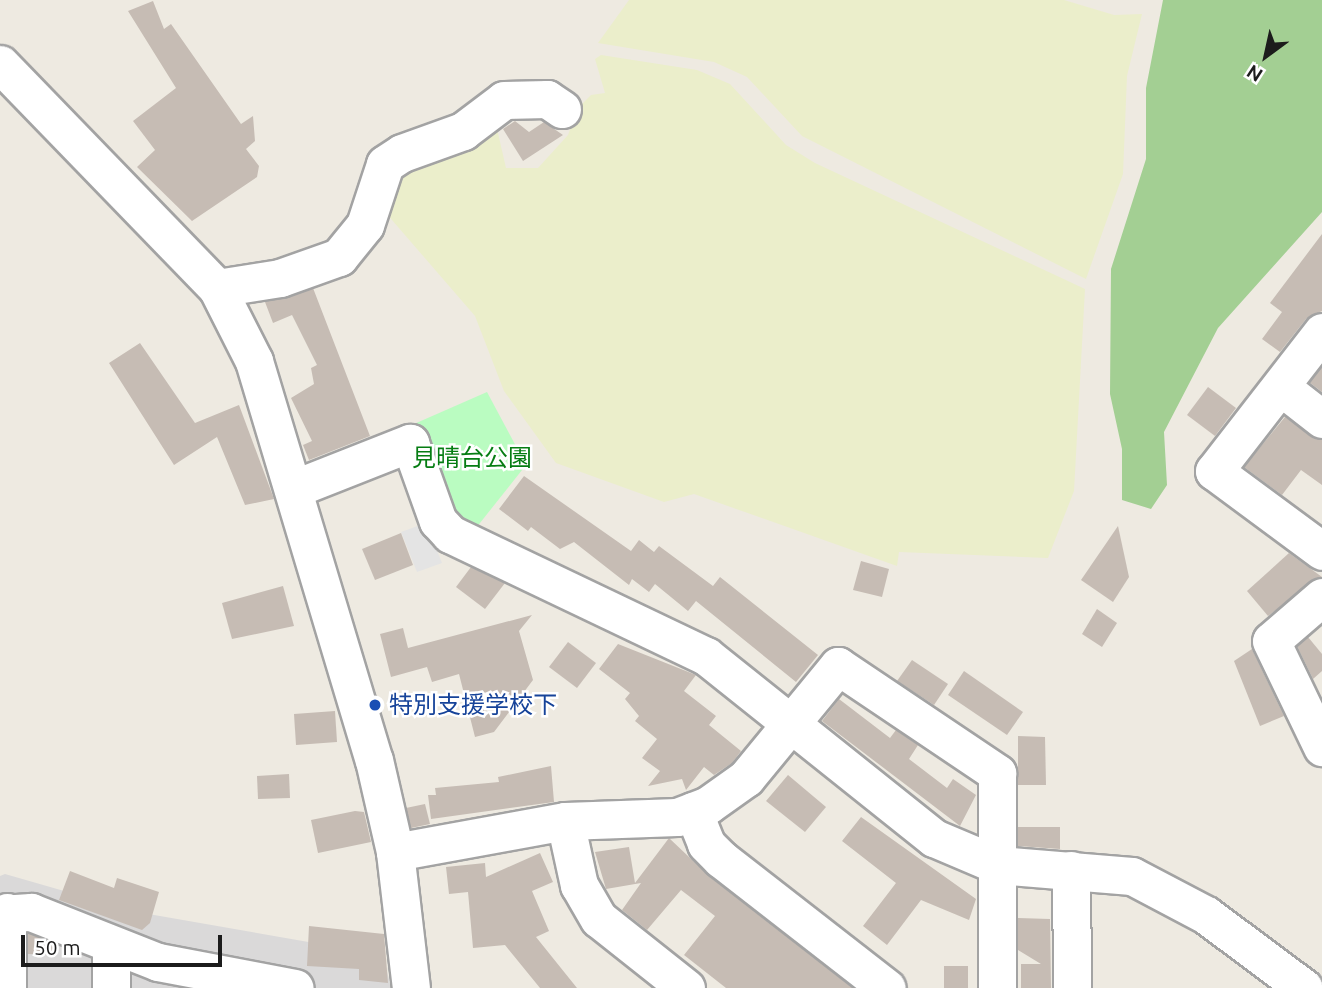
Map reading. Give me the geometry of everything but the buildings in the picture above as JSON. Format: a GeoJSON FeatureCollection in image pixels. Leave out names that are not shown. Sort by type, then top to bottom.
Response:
{"type":"FeatureCollection","features":[{"type":"Feature","properties":{"kind":"street"},"geometry":{"type":"LineString","coordinates":[[0,64],[217,288],[254,361],[293,488],[395,852],[411,988]]}},
{"type":"Feature","properties":{"kind":"street"},"geometry":{"type":"LineString","coordinates":[[217,288],[280,278],[339,257],[365,225],[385,164],[402,153],[463,131],[504,100],[547,99],[562,109]]}},
{"type":"Feature","properties":{"kind":"street"},"geometry":{"type":"LineString","coordinates":[[1322,332],[1214,471],[1322,551]]}},
{"type":"Feature","properties":{"kind":"street"},"geometry":{"type":"LineString","coordinates":[[1281,387],[1322,419]]}},
{"type":"Feature","properties":{"kind":"street"},"geometry":{"type":"LineString","coordinates":[[293,488],[404,440],[438,522],[450,534],[614,615],[678,639],[789,722],[934,838],[998,865],[1132,876],[1169,892],[1304,988]]}},
{"type":"Feature","properties":{"kind":"street"},"geometry":{"type":"LineString","coordinates":[[1322,597],[1271,641],[1322,747]]}},
{"type":"Feature","properties":{"kind":"street"},"geometry":{"type":"LineString","coordinates":[[395,852],[565,821],[693,811],[728,794],[838,666],[995,770],[998,865],[997,988]]}},
{"type":"Feature","properties":{"kind":"street"},"geometry":{"type":"LineString","coordinates":[[693,811],[706,844],[720,859],[887,988]]}},
{"type":"Feature","properties":{"kind":"street"},"geometry":{"type":"LineString","coordinates":[[565,821],[579,885],[598,919],[687,988]]}},
{"type":"Feature","properties":{"kind":"street"},"geometry":{"type":"LineString","coordinates":[[1071,870],[1072,988]]}},
{"type":"Feature","properties":{"kind":"street"},"geometry":{"type":"LineString","coordinates":[[7,988],[4,913],[57,919],[111,944],[215,982],[295,988]]}},
{"type":"Feature","properties":{"kind":"street"},"geometry":{"type":"LineString","coordinates":[[111,944],[111,988]]}},
{"type":"Feature","properties":{"kind":"shaded area"},"geometry":{"type":"Polygon","coordinates":[[[426,523],[442,563],[417,572],[401,532],[426,523]]]}},
{"type":"Feature","properties":{"kind":"shaded area"},"geometry":{"type":"Polygon","coordinates":[[[5,874],[137,912],[383,955],[391,988],[0,988],[0,876],[5,874]]]}},
{"type":"Feature","properties":{"kind":"green space"},"geometry":{"type":"Polygon","coordinates":[[[629,0],[1064,0],[1114,15],[1142,14],[1127,76],[1123,174],[1086,279],[802,136],[747,77],[714,62],[598,43],[629,0]]]}},
{"type":"Feature","properties":{"kind":"green space"},"geometry":{"type":"Polygon","coordinates":[[[1163,0],[1322,0],[1322,212],[1218,328],[1164,432],[1167,485],[1151,509],[1122,500],[1122,449],[1110,394],[1111,269],[1146,159],[1146,88],[1163,0]]]}},
{"type":"Feature","properties":{"kind":"green space"},"geometry":{"type":"Polygon","coordinates":[[[601,55],[697,70],[730,84],[786,145],[815,163],[1085,289],[1074,491],[1048,558],[899,552],[897,566],[694,494],[664,502],[556,463],[504,391],[475,316],[379,205],[391,173],[495,120],[506,168],[538,168],[568,135],[578,108],[591,95],[605,93],[595,59],[601,55]]]}},
{"type":"Feature","properties":{"kind":"green space","name":"見晴台公園"},"geometry":{"type":"Polygon","coordinates":[[[487,392],[526,465],[476,528],[451,517],[414,424],[487,392]]]}},
{"type":"Feature","properties":{"kind":"place","name":"特別支援学校下"},"geometry":{"type":"Point","coordinates":[375,705]}}]}
